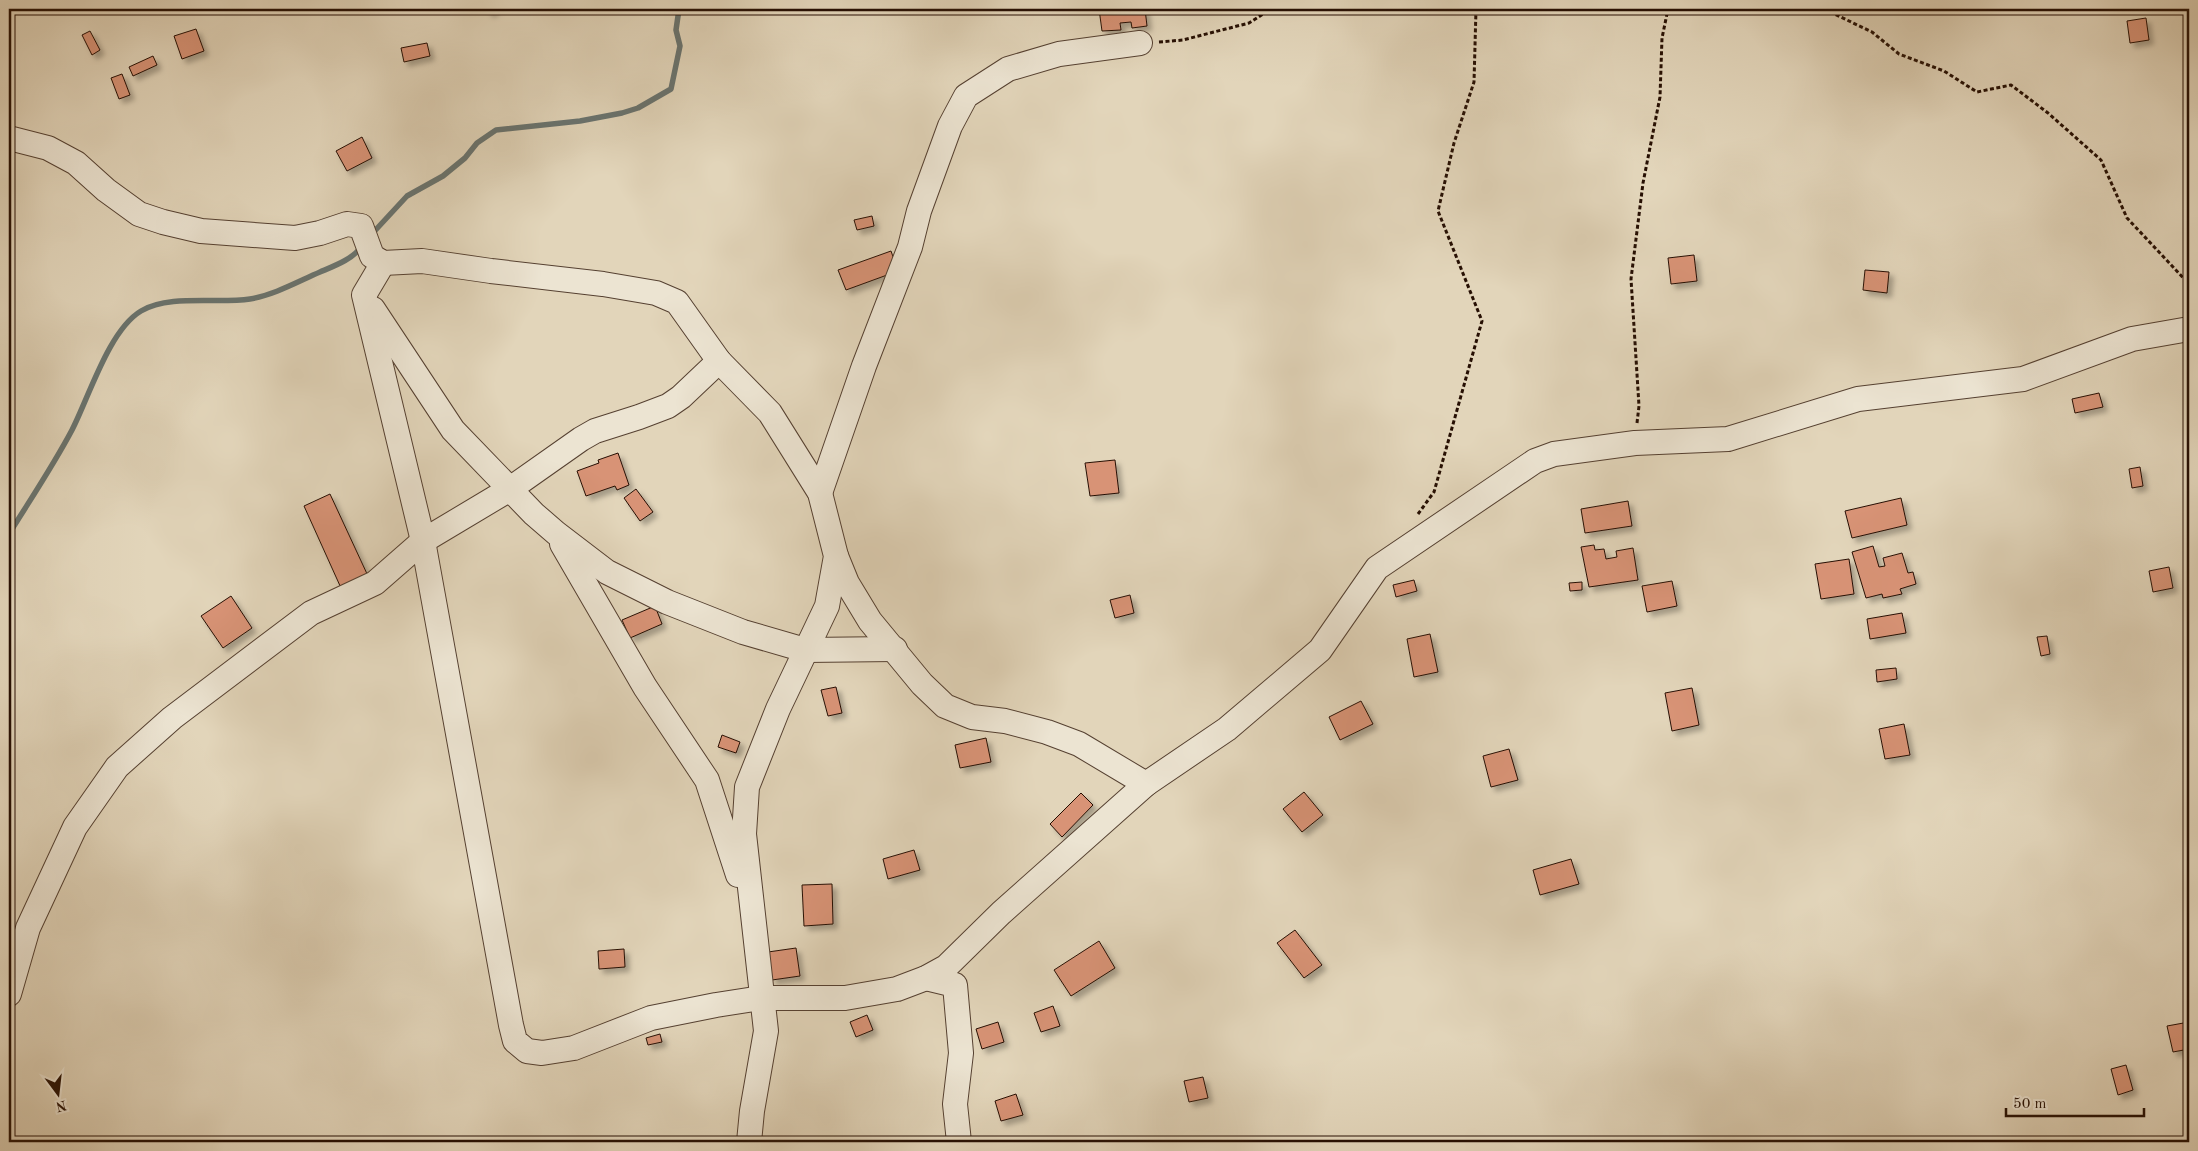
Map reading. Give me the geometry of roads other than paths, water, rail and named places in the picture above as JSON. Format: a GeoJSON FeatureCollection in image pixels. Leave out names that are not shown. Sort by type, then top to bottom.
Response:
{"type":"FeatureCollection","features":[{"type":"Feature","properties":{"kind":"street"},"geometry":{"type":"LineString","coordinates":[[820,493],[864,366],[910,247],[919,211],[950,126],[966,96],[1008,69],[1059,54],[1140,44]]}},
{"type":"Feature","properties":{"kind":"street"},"geometry":{"type":"LineString","coordinates":[[9,138],[48,148],[76,163],[106,190],[139,214],[201,231],[296,238],[320,233],[347,224],[360,226],[372,256],[383,263],[422,261],[603,284],[656,293],[677,302],[719,361],[770,412],[820,493],[836,556],[847,583],[870,621],[922,684],[945,706],[972,718],[1004,721],[1046,732],[1079,744],[1146,784]]}},
{"type":"Feature","properties":{"kind":"street"},"geometry":{"type":"LineString","coordinates":[[383,263],[364,295],[423,540],[515,1040],[527,1051],[542,1053],[574,1048],[651,1018],[762,998],[845,998],[897,989],[926,978],[946,967],[1001,913],[1146,784],[1227,729],[1320,650],[1377,568],[1535,461],[1554,454],[1635,443],[1728,439],[1858,399],[2023,379],[2132,339],[2189,329]]}},
{"type":"Feature","properties":{"kind":"street"},"geometry":{"type":"LineString","coordinates":[[364,295],[453,430],[556,533],[607,572],[666,602],[743,632],[805,650],[895,649]]}},
{"type":"Feature","properties":{"kind":"street"},"geometry":{"type":"LineString","coordinates":[[9,994],[28,928],[71,835],[117,768],[172,718],[311,613],[376,583],[423,540],[510,489],[568,447],[595,431],[668,406],[681,397],[719,361]]}},
{"type":"Feature","properties":{"kind":"street"},"geometry":{"type":"LineString","coordinates":[[556,533],[645,687],[707,780],[753,921]]}},
{"type":"Feature","properties":{"kind":"street"},"geometry":{"type":"LineString","coordinates":[[749,1142],[752,1112],[766,1031],[744,834],[747,787],[778,710],[805,650],[828,606],[836,556]]}},
{"type":"Feature","properties":{"kind":"street"},"geometry":{"type":"LineString","coordinates":[[926,978],[955,985],[962,1053],[955,1104],[958,1142]]}},
{"type":"Feature","properties":{"kind":"waterway"},"geometry":{"type":"LineString","coordinates":[[370,236],[407,196],[443,176],[465,158],[477,143],[496,130],[580,121],[622,113],[638,108],[671,89],[680,46],[676,30],[679,9]]}},
{"type":"Feature","properties":{"kind":"waterway"},"geometry":{"type":"LineString","coordinates":[[9,534],[65,443],[110,348],[119,333],[141,311],[153,306],[180,301],[250,299],[268,294],[343,262],[361,247]]}}]}
